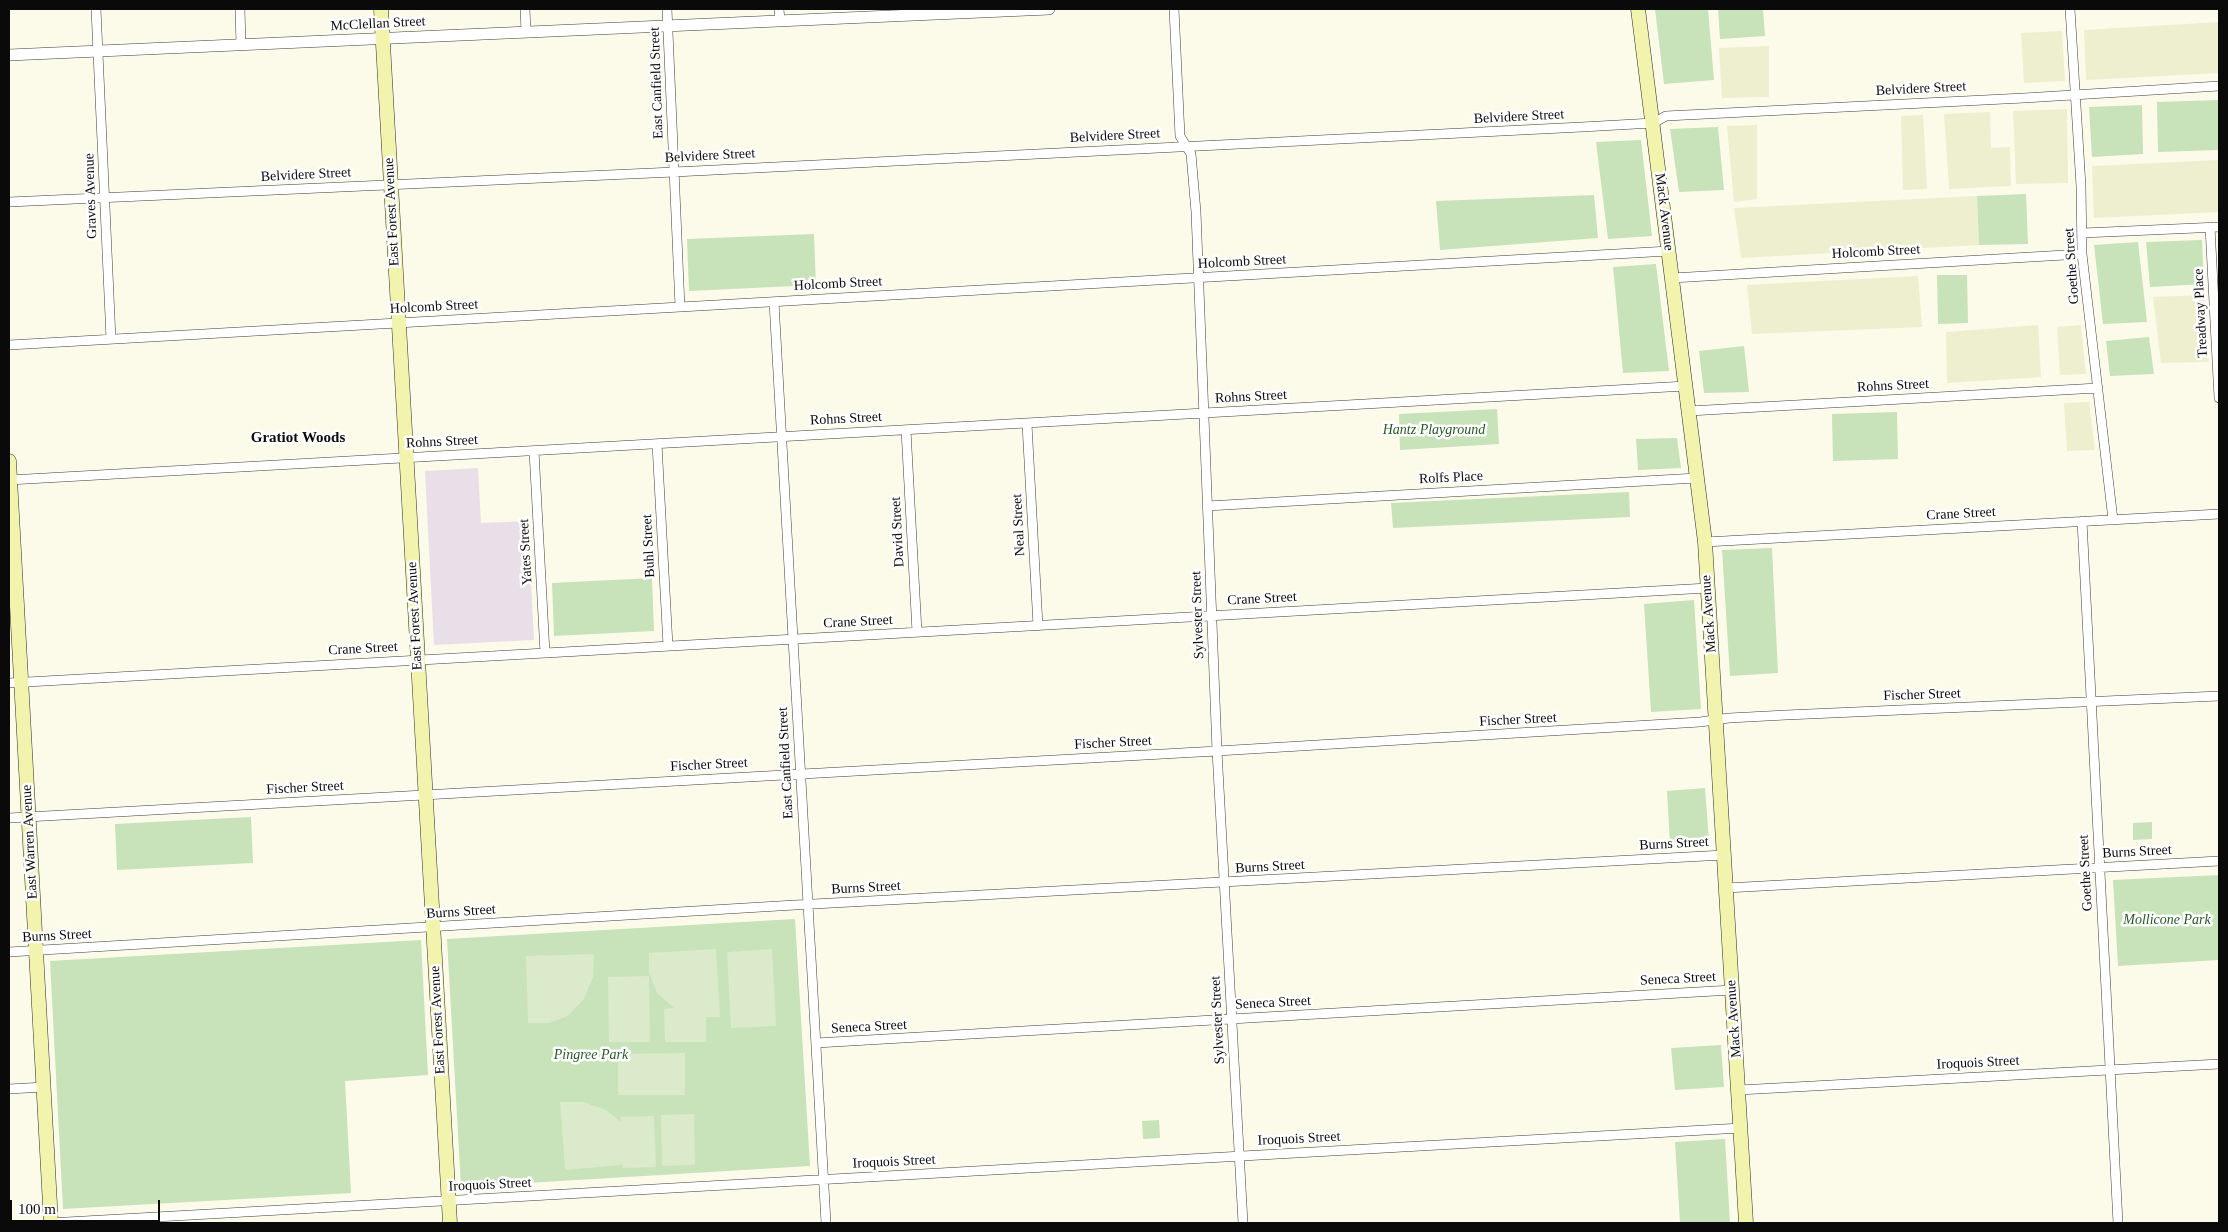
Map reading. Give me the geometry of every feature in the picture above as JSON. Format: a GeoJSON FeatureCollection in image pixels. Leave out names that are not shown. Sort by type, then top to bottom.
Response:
{"type":"FeatureCollection","features":[{"type":"Feature","properties":{"kind":"main road","name":"East Forest Avenue"},"geometry":{"type":"LineString","coordinates":[[381,9],[450,1223]]}},
{"type":"Feature","properties":{"kind":"main road","name":"Mack Avenue"},"geometry":{"type":"LineString","coordinates":[[1638,9],[1705,542],[1746,1223]]}},
{"type":"Feature","properties":{"kind":"main road","name":"East Warren Avenue"},"geometry":{"type":"LineString","coordinates":[[9,461],[15,683],[29,817],[51,1223]]}},
{"type":"Feature","properties":{"kind":"street","name":"Graves Avenue"},"geometry":{"type":"LineString","coordinates":[[96,9],[111,339]]}},
{"type":"Feature","properties":{"kind":"street"},"geometry":{"type":"LineString","coordinates":[[240,9],[241,45]]}},
{"type":"Feature","properties":{"kind":"street"},"geometry":{"type":"LineString","coordinates":[[525,9],[526,32]]}},
{"type":"Feature","properties":{"kind":"street","name":"East Canfield Street"},"geometry":{"type":"LineString","coordinates":[[667,9],[680,307]]}},
{"type":"Feature","properties":{"kind":"street","name":"McClellan Street"},"geometry":{"type":"LineString","coordinates":[[9,55],[668,26],[780,15],[1049,9]]}},
{"type":"Feature","properties":{"kind":"street","name":"Sylvester Street"},"geometry":{"type":"LineString","coordinates":[[1174,9],[1180,136],[1192,159],[1217,751],[1243,1223]]}},
{"type":"Feature","properties":{"kind":"street","name":"Goethe Street"},"geometry":{"type":"LineString","coordinates":[[2070,9],[2077,94],[2083,232],[2082,254],[2113,520]]}},
{"type":"Feature","properties":{"kind":"street","name":"Belvidere Street"},"geometry":{"type":"LineString","coordinates":[[9,202],[674,172],[1653,123],[1666,116],[2219,86]]}},
{"type":"Feature","properties":{"kind":"street"},"geometry":{"type":"LineString","coordinates":[[2083,232],[2215,227]]}},
{"type":"Feature","properties":{"kind":"street","name":"Treadway Place"},"geometry":{"type":"LineString","coordinates":[[2215,227],[2219,398]]}},
{"type":"Feature","properties":{"kind":"street","name":"Holcomb Street"},"geometry":{"type":"LineString","coordinates":[[9,345],[1669,251]]}},
{"type":"Feature","properties":{"kind":"street","name":"Holcomb Street"},"geometry":{"type":"LineString","coordinates":[[1672,278],[2082,254]]}},
{"type":"Feature","properties":{"kind":"street","name":"East Canfield Street"},"geometry":{"type":"LineString","coordinates":[[774,302],[826,1223]]}},
{"type":"Feature","properties":{"kind":"street","name":"Rohns Street"},"geometry":{"type":"LineString","coordinates":[[9,480],[1686,386]]}},
{"type":"Feature","properties":{"kind":"street","name":"Rohns Street"},"geometry":{"type":"LineString","coordinates":[[1689,411],[2098,388]]}},
{"type":"Feature","properties":{"kind":"street","name":"Neal Street"},"geometry":{"type":"LineString","coordinates":[[1027,424],[1038,626]]}},
{"type":"Feature","properties":{"kind":"street","name":"David Street"},"geometry":{"type":"LineString","coordinates":[[906,430],[917,632]]}},
{"type":"Feature","properties":{"kind":"street","name":"Buhl Street"},"geometry":{"type":"LineString","coordinates":[[657,444],[668,646]]}},
{"type":"Feature","properties":{"kind":"street","name":"Yates Street"},"geometry":{"type":"LineString","coordinates":[[534,450],[545,653]]}},
{"type":"Feature","properties":{"kind":"street","name":"Rolfs Place"},"geometry":{"type":"LineString","coordinates":[[1207,506],[1697,478]]}},
{"type":"Feature","properties":{"kind":"street","name":"Crane Street"},"geometry":{"type":"LineString","coordinates":[[1705,542],[2219,514]]}},
{"type":"Feature","properties":{"kind":"street","name":"Goethe Street"},"geometry":{"type":"LineString","coordinates":[[2082,521],[2118,1223]]}},
{"type":"Feature","properties":{"kind":"street","name":"Crane Street"},"geometry":{"type":"LineString","coordinates":[[15,683],[1708,588]]}},
{"type":"Feature","properties":{"kind":"street","name":"Fischer Street"},"geometry":{"type":"LineString","coordinates":[[9,818],[1217,751],[1786,714],[2090,703],[2219,696]]}},
{"type":"Feature","properties":{"kind":"street","name":"Burns Street"},"geometry":{"type":"LineString","coordinates":[[9,952],[808,905],[1724,855]]}},
{"type":"Feature","properties":{"kind":"street","name":"Burns Street"},"geometry":{"type":"LineString","coordinates":[[1726,888],[2219,861]]}},
{"type":"Feature","properties":{"kind":"street","name":"Seneca Street"},"geometry":{"type":"LineString","coordinates":[[816,1043],[1732,990]]}},
{"type":"Feature","properties":{"kind":"street","name":"Iroquois Street"},"geometry":{"type":"LineString","coordinates":[[1739,1090],[2219,1064]]}},
{"type":"Feature","properties":{"kind":"street"},"geometry":{"type":"LineString","coordinates":[[9,1089],[44,1087]]}},
{"type":"Feature","properties":{"kind":"street","name":"Iroquois Street"},"geometry":{"type":"LineString","coordinates":[[51,1223],[1741,1128]]}},
{"type":"Feature","properties":{"kind":"shaded area"},"geometry":{"type":"Polygon","coordinates":[[[478,468],[481,523],[528,521],[534,640],[434,645],[425,471],[478,468]]]}},
{"type":"Feature","properties":{"kind":"green space"},"geometry":{"type":"Polygon","coordinates":[[[1655,9],[1708,9],[1714,80],[1664,84],[1655,9]]]}},
{"type":"Feature","properties":{"kind":"green space"},"geometry":{"type":"Polygon","coordinates":[[[1718,9],[1763,9],[1765,36],[1720,39],[1718,9]]]}},
{"type":"Feature","properties":{"kind":"green space"},"geometry":{"type":"Polygon","coordinates":[[[2219,22],[2219,73],[2086,80],[2084,30],[2219,22]]]}},
{"type":"Feature","properties":{"kind":"green space"},"geometry":{"type":"Polygon","coordinates":[[[2062,31],[2065,81],[2024,83],[2021,33],[2062,31]]]}},
{"type":"Feature","properties":{"kind":"green space"},"geometry":{"type":"Polygon","coordinates":[[[1769,46],[1769,97],[1722,98],[1719,48],[1769,46]]]}},
{"type":"Feature","properties":{"kind":"green space"},"geometry":{"type":"Polygon","coordinates":[[[2219,100],[2219,150],[2158,152],[2157,102],[2219,100]]]}},
{"type":"Feature","properties":{"kind":"green space"},"geometry":{"type":"Polygon","coordinates":[[[2142,105],[2143,154],[2092,157],[2089,107],[2142,105]]]}},
{"type":"Feature","properties":{"kind":"green space"},"geometry":{"type":"Polygon","coordinates":[[[2067,109],[2068,183],[2016,184],[2013,111],[2067,109]]]}},
{"type":"Feature","properties":{"kind":"green space"},"geometry":{"type":"Polygon","coordinates":[[[1990,112],[1991,148],[2010,147],[2011,186],[1949,189],[1944,114],[1990,112]]]}},
{"type":"Feature","properties":{"kind":"green space"},"geometry":{"type":"Polygon","coordinates":[[[1923,115],[1927,189],[1903,190],[1901,116],[1923,115]]]}},
{"type":"Feature","properties":{"kind":"green space"},"geometry":{"type":"Polygon","coordinates":[[[1757,125],[1757,199],[1734,202],[1727,126],[1757,125]]]}},
{"type":"Feature","properties":{"kind":"green space"},"geometry":{"type":"Polygon","coordinates":[[[1718,127],[1724,190],[1679,192],[1670,129],[1718,127]]]}},
{"type":"Feature","properties":{"kind":"green space"},"geometry":{"type":"Polygon","coordinates":[[[1641,140],[1652,236],[1608,239],[1596,142],[1641,140]]]}},
{"type":"Feature","properties":{"kind":"green space"},"geometry":{"type":"Polygon","coordinates":[[[2219,160],[2219,212],[2094,218],[2092,166],[2219,160]]]}},
{"type":"Feature","properties":{"kind":"green space"},"geometry":{"type":"Polygon","coordinates":[[[2026,194],[2028,244],[1979,245],[1977,196],[2026,194]]]}},
{"type":"Feature","properties":{"kind":"green space"},"geometry":{"type":"Polygon","coordinates":[[[1594,195],[1598,238],[1440,250],[1436,201],[1594,195]]]}},
{"type":"Feature","properties":{"kind":"green space"},"geometry":{"type":"Polygon","coordinates":[[[1977,196],[1979,245],[1741,258],[1734,208],[1977,196]]]}},
{"type":"Feature","properties":{"kind":"green space"},"geometry":{"type":"Polygon","coordinates":[[[814,234],[816,285],[689,291],[687,239],[814,234]]]}},
{"type":"Feature","properties":{"kind":"green space"},"geometry":{"type":"Polygon","coordinates":[[[2202,240],[2204,284],[2150,287],[2146,242],[2202,240]]]}},
{"type":"Feature","properties":{"kind":"green space"},"geometry":{"type":"Polygon","coordinates":[[[2138,242],[2147,322],[2103,324],[2094,245],[2138,242]]]}},
{"type":"Feature","properties":{"kind":"green space"},"geometry":{"type":"Polygon","coordinates":[[[1656,264],[1669,371],[1623,373],[1613,267],[1656,264]]]}},
{"type":"Feature","properties":{"kind":"green space"},"geometry":{"type":"Polygon","coordinates":[[[1937,275],[1967,275],[1968,323],[1938,324],[1937,275]]]}},
{"type":"Feature","properties":{"kind":"green space"},"geometry":{"type":"Polygon","coordinates":[[[1918,276],[1922,327],[1752,334],[1747,285],[1918,276]]]}},
{"type":"Feature","properties":{"kind":"green space"},"geometry":{"type":"Polygon","coordinates":[[[2204,295],[2209,362],[2161,363],[2153,297],[2204,295]]]}},
{"type":"Feature","properties":{"kind":"green space"},"geometry":{"type":"Polygon","coordinates":[[[2038,325],[2041,377],[1947,383],[1946,332],[2038,325]]]}},
{"type":"Feature","properties":{"kind":"green space"},"geometry":{"type":"Polygon","coordinates":[[[2081,325],[2086,374],[2060,375],[2057,327],[2081,325]]]}},
{"type":"Feature","properties":{"kind":"green space"},"geometry":{"type":"Polygon","coordinates":[[[2149,337],[2154,374],[2110,376],[2106,341],[2149,337]]]}},
{"type":"Feature","properties":{"kind":"green space"},"geometry":{"type":"Polygon","coordinates":[[[1744,346],[1749,392],[1704,393],[1699,351],[1744,346]]]}},
{"type":"Feature","properties":{"kind":"green space"},"geometry":{"type":"Polygon","coordinates":[[[2089,402],[2095,450],[2067,451],[2064,403],[2089,402]]]}},
{"type":"Feature","properties":{"kind":"green space","name":"Hantz Playground"},"geometry":{"type":"Polygon","coordinates":[[[1497,409],[1499,444],[1400,450],[1399,414],[1497,409]]]}},
{"type":"Feature","properties":{"kind":"green space"},"geometry":{"type":"Polygon","coordinates":[[[1897,412],[1898,459],[1833,461],[1832,414],[1897,412]]]}},
{"type":"Feature","properties":{"kind":"green space"},"geometry":{"type":"Polygon","coordinates":[[[1677,438],[1681,468],[1638,470],[1636,439],[1677,438]]]}},
{"type":"Feature","properties":{"kind":"green space"},"geometry":{"type":"Polygon","coordinates":[[[1629,492],[1630,517],[1393,528],[1391,503],[1629,492]]]}},
{"type":"Feature","properties":{"kind":"green space"},"geometry":{"type":"Polygon","coordinates":[[[1772,548],[1778,673],[1730,676],[1722,550],[1772,548]]]}},
{"type":"Feature","properties":{"kind":"green space"},"geometry":{"type":"Polygon","coordinates":[[[652,578],[654,631],[554,636],[552,583],[652,578]]]}},
{"type":"Feature","properties":{"kind":"green space"},"geometry":{"type":"Polygon","coordinates":[[[1694,600],[1701,709],[1651,712],[1644,604],[1694,600]]]}},
{"type":"Feature","properties":{"kind":"green space"},"geometry":{"type":"Polygon","coordinates":[[[1705,788],[1709,841],[1670,844],[1667,791],[1705,788]]]}},
{"type":"Feature","properties":{"kind":"green space"},"geometry":{"type":"Polygon","coordinates":[[[251,817],[253,863],[117,870],[115,824],[251,817]]]}},
{"type":"Feature","properties":{"kind":"green space"},"geometry":{"type":"Polygon","coordinates":[[[2152,822],[2152,839],[2133,840],[2133,823],[2152,822]]]}},
{"type":"Feature","properties":{"kind":"green space","name":"Mollicone Park"},"geometry":{"type":"Polygon","coordinates":[[[2219,875],[2219,960],[2118,966],[2113,880],[2219,875]]]}},
{"type":"Feature","properties":{"kind":"green space","name":"Pingree Park"},"geometry":{"type":"Polygon","coordinates":[[[795,919],[810,1166],[461,1187],[447,939],[795,919]]]}},
{"type":"Feature","properties":{"kind":"green space"},"geometry":{"type":"Polygon","coordinates":[[[421,940],[428,1075],[345,1081],[351,1193],[63,1209],[50,961],[421,940]]]}},
{"type":"Feature","properties":{"kind":"green space"},"geometry":{"type":"Polygon","coordinates":[[[716,949],[720,1017],[706,1017],[706,1042],[665,1042],[664,1009],[674,1008],[657,993],[649,973],[649,953],[716,949]]]}},
{"type":"Feature","properties":{"kind":"green space"},"geometry":{"type":"Polygon","coordinates":[[[772,949],[776,1026],[731,1028],[727,952],[772,949]]]}},
{"type":"Feature","properties":{"kind":"green space"},"geometry":{"type":"Polygon","coordinates":[[[594,954],[593,977],[584,999],[568,1016],[549,1023],[528,1023],[526,956],[594,954]]]}},
{"type":"Feature","properties":{"kind":"green space"},"geometry":{"type":"Polygon","coordinates":[[[649,976],[650,1042],[609,1042],[608,977],[649,976]]]}},
{"type":"Feature","properties":{"kind":"green space"},"geometry":{"type":"Polygon","coordinates":[[[1721,1045],[1724,1087],[1675,1090],[1671,1048],[1721,1045]]]}},
{"type":"Feature","properties":{"kind":"green space"},"geometry":{"type":"Polygon","coordinates":[[[685,1053],[685,1095],[618,1095],[618,1054],[685,1053]]]}},
{"type":"Feature","properties":{"kind":"green space"},"geometry":{"type":"Polygon","coordinates":[[[560,1102],[583,1102],[606,1110],[621,1122],[621,1117],[654,1116],[656,1167],[623,1168],[622,1165],[565,1170],[560,1102]]]}},
{"type":"Feature","properties":{"kind":"green space"},"geometry":{"type":"Polygon","coordinates":[[[694,1114],[695,1165],[662,1166],[661,1115],[694,1114]]]}},
{"type":"Feature","properties":{"kind":"green space"},"geometry":{"type":"Polygon","coordinates":[[[1159,1120],[1160,1138],[1143,1139],[1142,1121],[1159,1120]]]}},
{"type":"Feature","properties":{"kind":"green space"},"geometry":{"type":"Polygon","coordinates":[[[1725,1139],[1730,1223],[1680,1223],[1675,1142],[1725,1139]]]}},
{"type":"Feature","properties":{"kind":"district","name":"Gratiot Woods"},"geometry":{"type":"Point","coordinates":[298,438]}}]}
